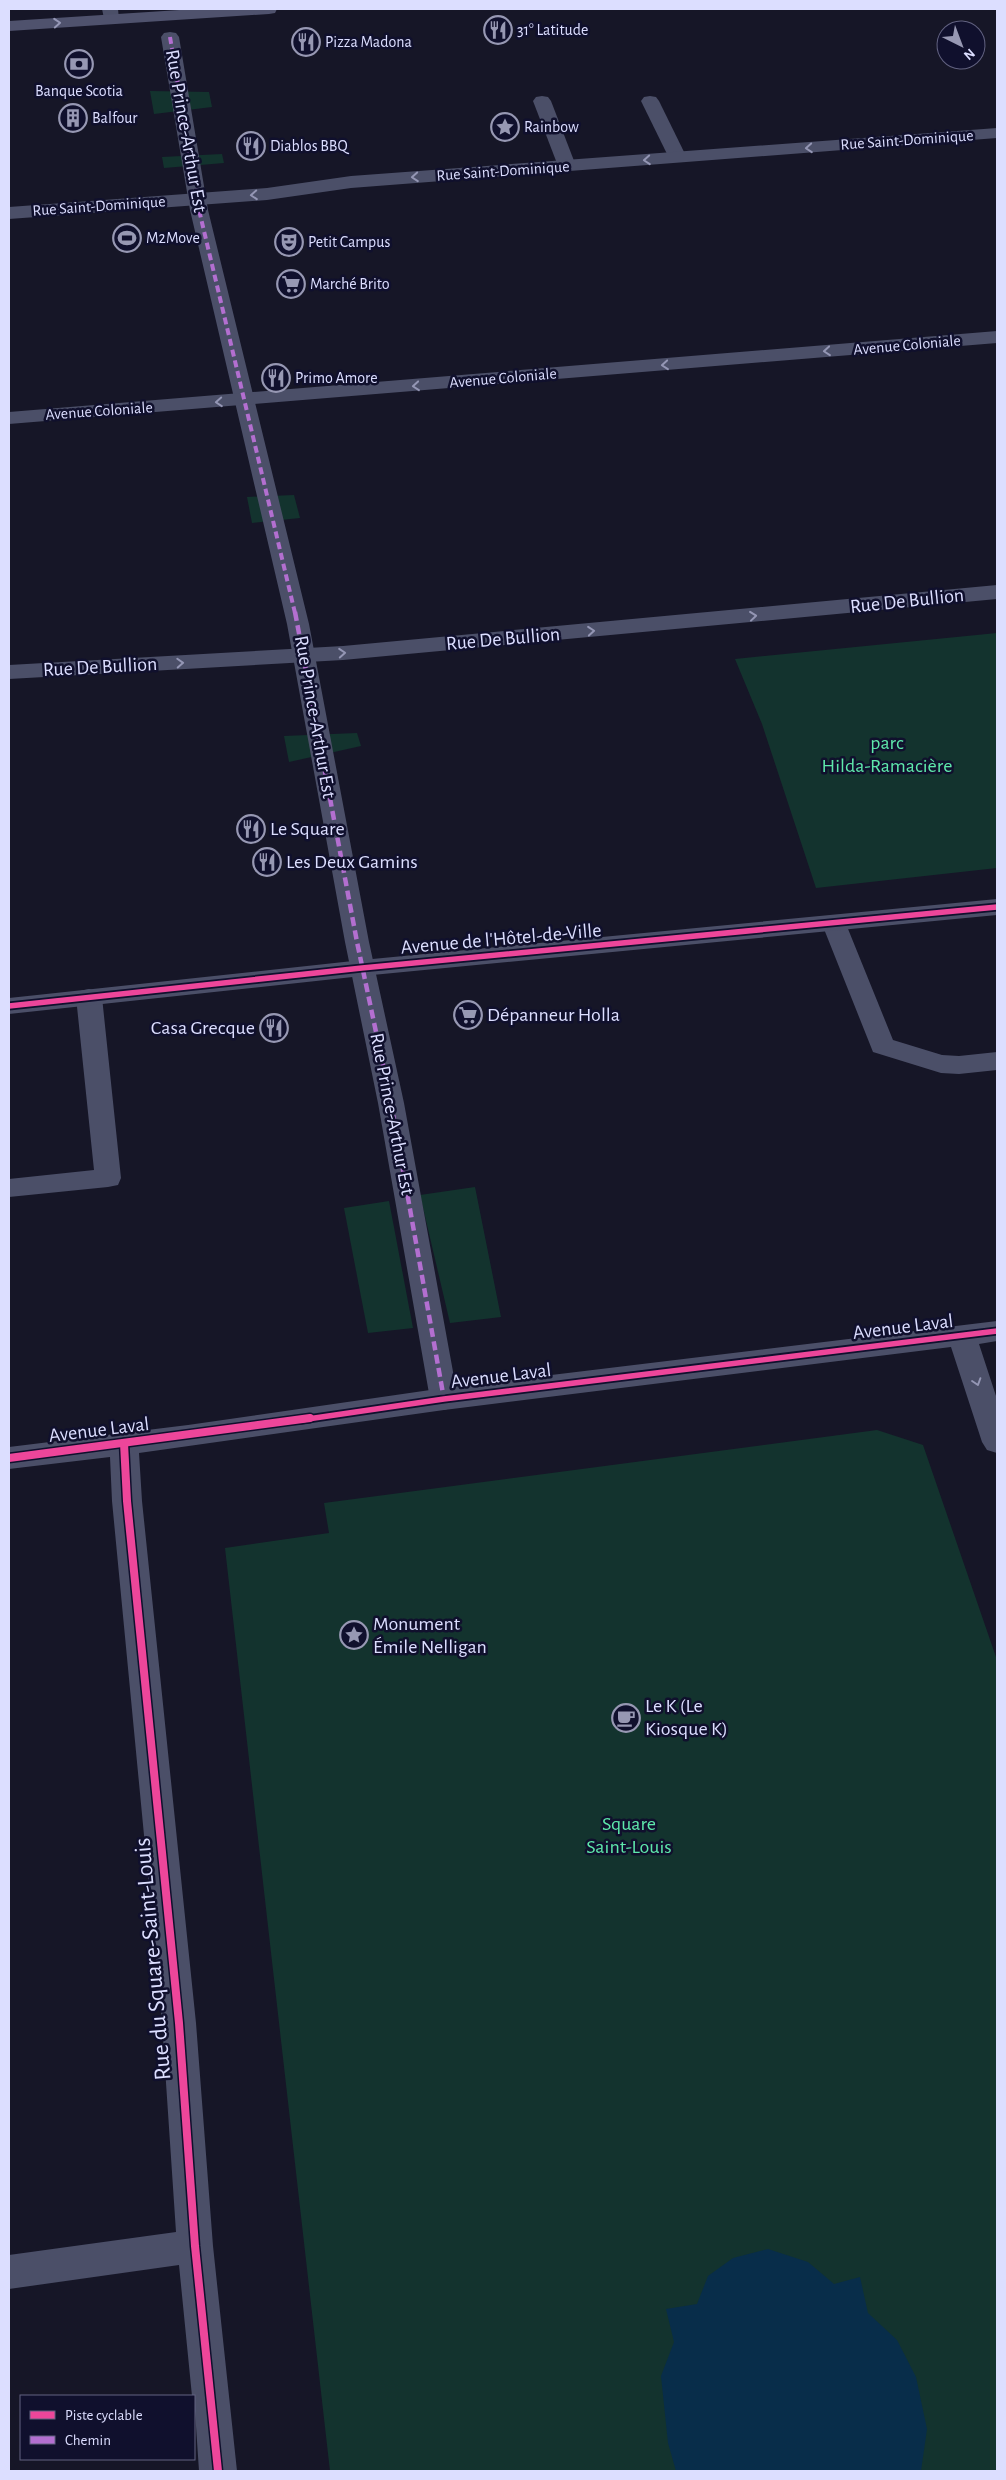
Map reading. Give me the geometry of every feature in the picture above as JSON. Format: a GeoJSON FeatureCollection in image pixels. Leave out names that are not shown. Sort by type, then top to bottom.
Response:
{"type":"FeatureCollection","features":[{"type":"Feature","properties":{"kind":"main road"},"geometry":{"type":"LineString","coordinates":[[9,26],[111,14],[269,9]]}},
{"type":"Feature","properties":{"kind":"street","name":"Rue Prince-Arthur Est"},"geometry":{"type":"LineString","coordinates":[[170,38],[197,199],[298,624],[362,968],[391,1103],[444,1399]]}},
{"type":"Feature","properties":{"kind":"street"},"geometry":{"type":"LineString","coordinates":[[542,100],[559,151],[567,166]]}},
{"type":"Feature","properties":{"kind":"street"},"geometry":{"type":"LineString","coordinates":[[650,101],[678,158]]}},
{"type":"Feature","properties":{"kind":"street","name":"Rue Saint-Dominique"},"geometry":{"type":"LineString","coordinates":[[9,213],[267,194],[351,182],[997,133]]}},
{"type":"Feature","properties":{"kind":"street","name":"Avenue Coloniale"},"geometry":{"type":"LineString","coordinates":[[9,418],[997,337]]}},
{"type":"Feature","properties":{"kind":"street","name":"Rue De Bullion"},"geometry":{"type":"LineString","coordinates":[[9,672],[303,655],[696,622],[997,592]]}},
{"type":"Feature","properties":{"kind":"street","name":"Avenue de l'Hôtel-de-Ville"},"geometry":{"type":"LineString","coordinates":[[9,1006],[362,968],[834,924],[997,906]]}},
{"type":"Feature","properties":{"kind":"street"},"geometry":{"type":"LineString","coordinates":[[834,924],[882,1046],[940,1064],[959,1065],[997,1061]]}},
{"type":"Feature","properties":{"kind":"street"},"geometry":{"type":"LineString","coordinates":[[9,1188],[108,1178],[89,997]]}},
{"type":"Feature","properties":{"kind":"street","name":"Avenue Laval"},"geometry":{"type":"LineString","coordinates":[[9,1458],[124,1444],[444,1399],[997,1331]]}},
{"type":"Feature","properties":{"kind":"street"},"geometry":{"type":"LineString","coordinates":[[962,1336],[997,1442]]}},
{"type":"Feature","properties":{"kind":"street","name":"Rue du Square-Saint-Louis"},"geometry":{"type":"LineString","coordinates":[[124,1444],[127,1501],[179,2023],[195,2246],[218,2471]]}},
{"type":"Feature","properties":{"kind":"street"},"geometry":{"type":"LineString","coordinates":[[9,2272],[195,2246]]}},
{"type":"Feature","properties":{"kind":"green space"},"geometry":{"type":"Polygon","coordinates":[[[150,91],[209,92],[212,107],[154,114],[150,91]]]}},
{"type":"Feature","properties":{"kind":"green space"},"geometry":{"type":"Polygon","coordinates":[[[222,154],[224,163],[164,168],[162,157],[222,154]]]}},
{"type":"Feature","properties":{"kind":"green space"},"geometry":{"type":"Polygon","coordinates":[[[294,495],[300,518],[252,523],[247,497],[294,495]]]}},
{"type":"Feature","properties":{"kind":"green space","name":"parc Hilda-Ramacière"},"geometry":{"type":"Polygon","coordinates":[[[997,633],[997,868],[816,888],[762,724],[735,659],[997,633]]]}},
{"type":"Feature","properties":{"kind":"green space"},"geometry":{"type":"Polygon","coordinates":[[[357,733],[361,746],[289,762],[284,736],[357,733]]]}},
{"type":"Feature","properties":{"kind":"green space"},"geometry":{"type":"Polygon","coordinates":[[[475,1187],[501,1317],[450,1323],[420,1195],[475,1187]]]}},
{"type":"Feature","properties":{"kind":"green space"},"geometry":{"type":"Polygon","coordinates":[[[389,1201],[413,1328],[368,1333],[344,1208],[389,1201]]]}},
{"type":"Feature","properties":{"kind":"green space","name":"Square Saint-Louis"},"geometry":{"type":"Polygon","coordinates":[[[877,1430],[923,1445],[997,1660],[997,2471],[330,2471],[225,1548],[329,1533],[324,1503],[877,1430]]]}},
{"type":"Feature","properties":{"kind":"water"},"geometry":{"type":"Polygon","coordinates":[[[768,2249],[808,2262],[834,2284],[860,2277],[868,2313],[897,2340],[916,2377],[927,2429],[921,2471],[676,2471],[668,2443],[661,2376],[674,2342],[666,2309],[697,2304],[708,2276],[733,2258],[768,2249]]]}},
{"type":"Feature","properties":{"kind":"marked path"},"geometry":{"type":"LineString","coordinates":[[170,37],[199,210],[298,624],[357,942],[391,1103],[444,1399]]}},
{"type":"Feature","properties":{"kind":"cycle path"},"geometry":{"type":"LineString","coordinates":[[9,1006],[362,968],[997,907]]}},
{"type":"Feature","properties":{"kind":"cycle path"},"geometry":{"type":"LineString","coordinates":[[9,1458],[188,1436],[444,1399],[997,1331]]}},
{"type":"Feature","properties":{"kind":"cycle path"},"geometry":{"type":"LineString","coordinates":[[124,1443],[127,1501],[179,2023],[195,2246],[218,2471]]}},
{"type":"Feature","properties":{"kind":"place","name":"31° Latitude"},"geometry":{"type":"Point","coordinates":[498,30]}},
{"type":"Feature","properties":{"kind":"place","name":"Pizza Madona"},"geometry":{"type":"Point","coordinates":[306,42]}},
{"type":"Feature","properties":{"kind":"place","name":"Banque Scotia"},"geometry":{"type":"Point","coordinates":[79,64]}},
{"type":"Feature","properties":{"kind":"place","name":"Balfour"},"geometry":{"type":"Point","coordinates":[73,118]}},
{"type":"Feature","properties":{"kind":"place","name":"Rainbow"},"geometry":{"type":"Point","coordinates":[505,127]}},
{"type":"Feature","properties":{"kind":"place","name":"Diablos BBQ"},"geometry":{"type":"Point","coordinates":[251,146]}},
{"type":"Feature","properties":{"kind":"place","name":"M2Move"},"geometry":{"type":"Point","coordinates":[127,238]}},
{"type":"Feature","properties":{"kind":"place","name":"Petit Campus"},"geometry":{"type":"Point","coordinates":[289,242]}},
{"type":"Feature","properties":{"kind":"place","name":"Marché Brito"},"geometry":{"type":"Point","coordinates":[291,284]}},
{"type":"Feature","properties":{"kind":"place","name":"Primo Amore"},"geometry":{"type":"Point","coordinates":[276,378]}},
{"type":"Feature","properties":{"kind":"place","name":"Le Square"},"geometry":{"type":"Point","coordinates":[251,829]}},
{"type":"Feature","properties":{"kind":"place","name":"Les Deux Gamins"},"geometry":{"type":"Point","coordinates":[267,862]}},
{"type":"Feature","properties":{"kind":"place","name":"Dépanneur Holla"},"geometry":{"type":"Point","coordinates":[468,1015]}},
{"type":"Feature","properties":{"kind":"place","name":"Casa Grecque"},"geometry":{"type":"Point","coordinates":[274,1028]}},
{"type":"Feature","properties":{"kind":"place","name":"Monument Émile Nelligan"},"geometry":{"type":"Point","coordinates":[354,1635]}},
{"type":"Feature","properties":{"kind":"place","name":"Le K (Le Kiosque K)"},"geometry":{"type":"Point","coordinates":[626,1718]}}]}
